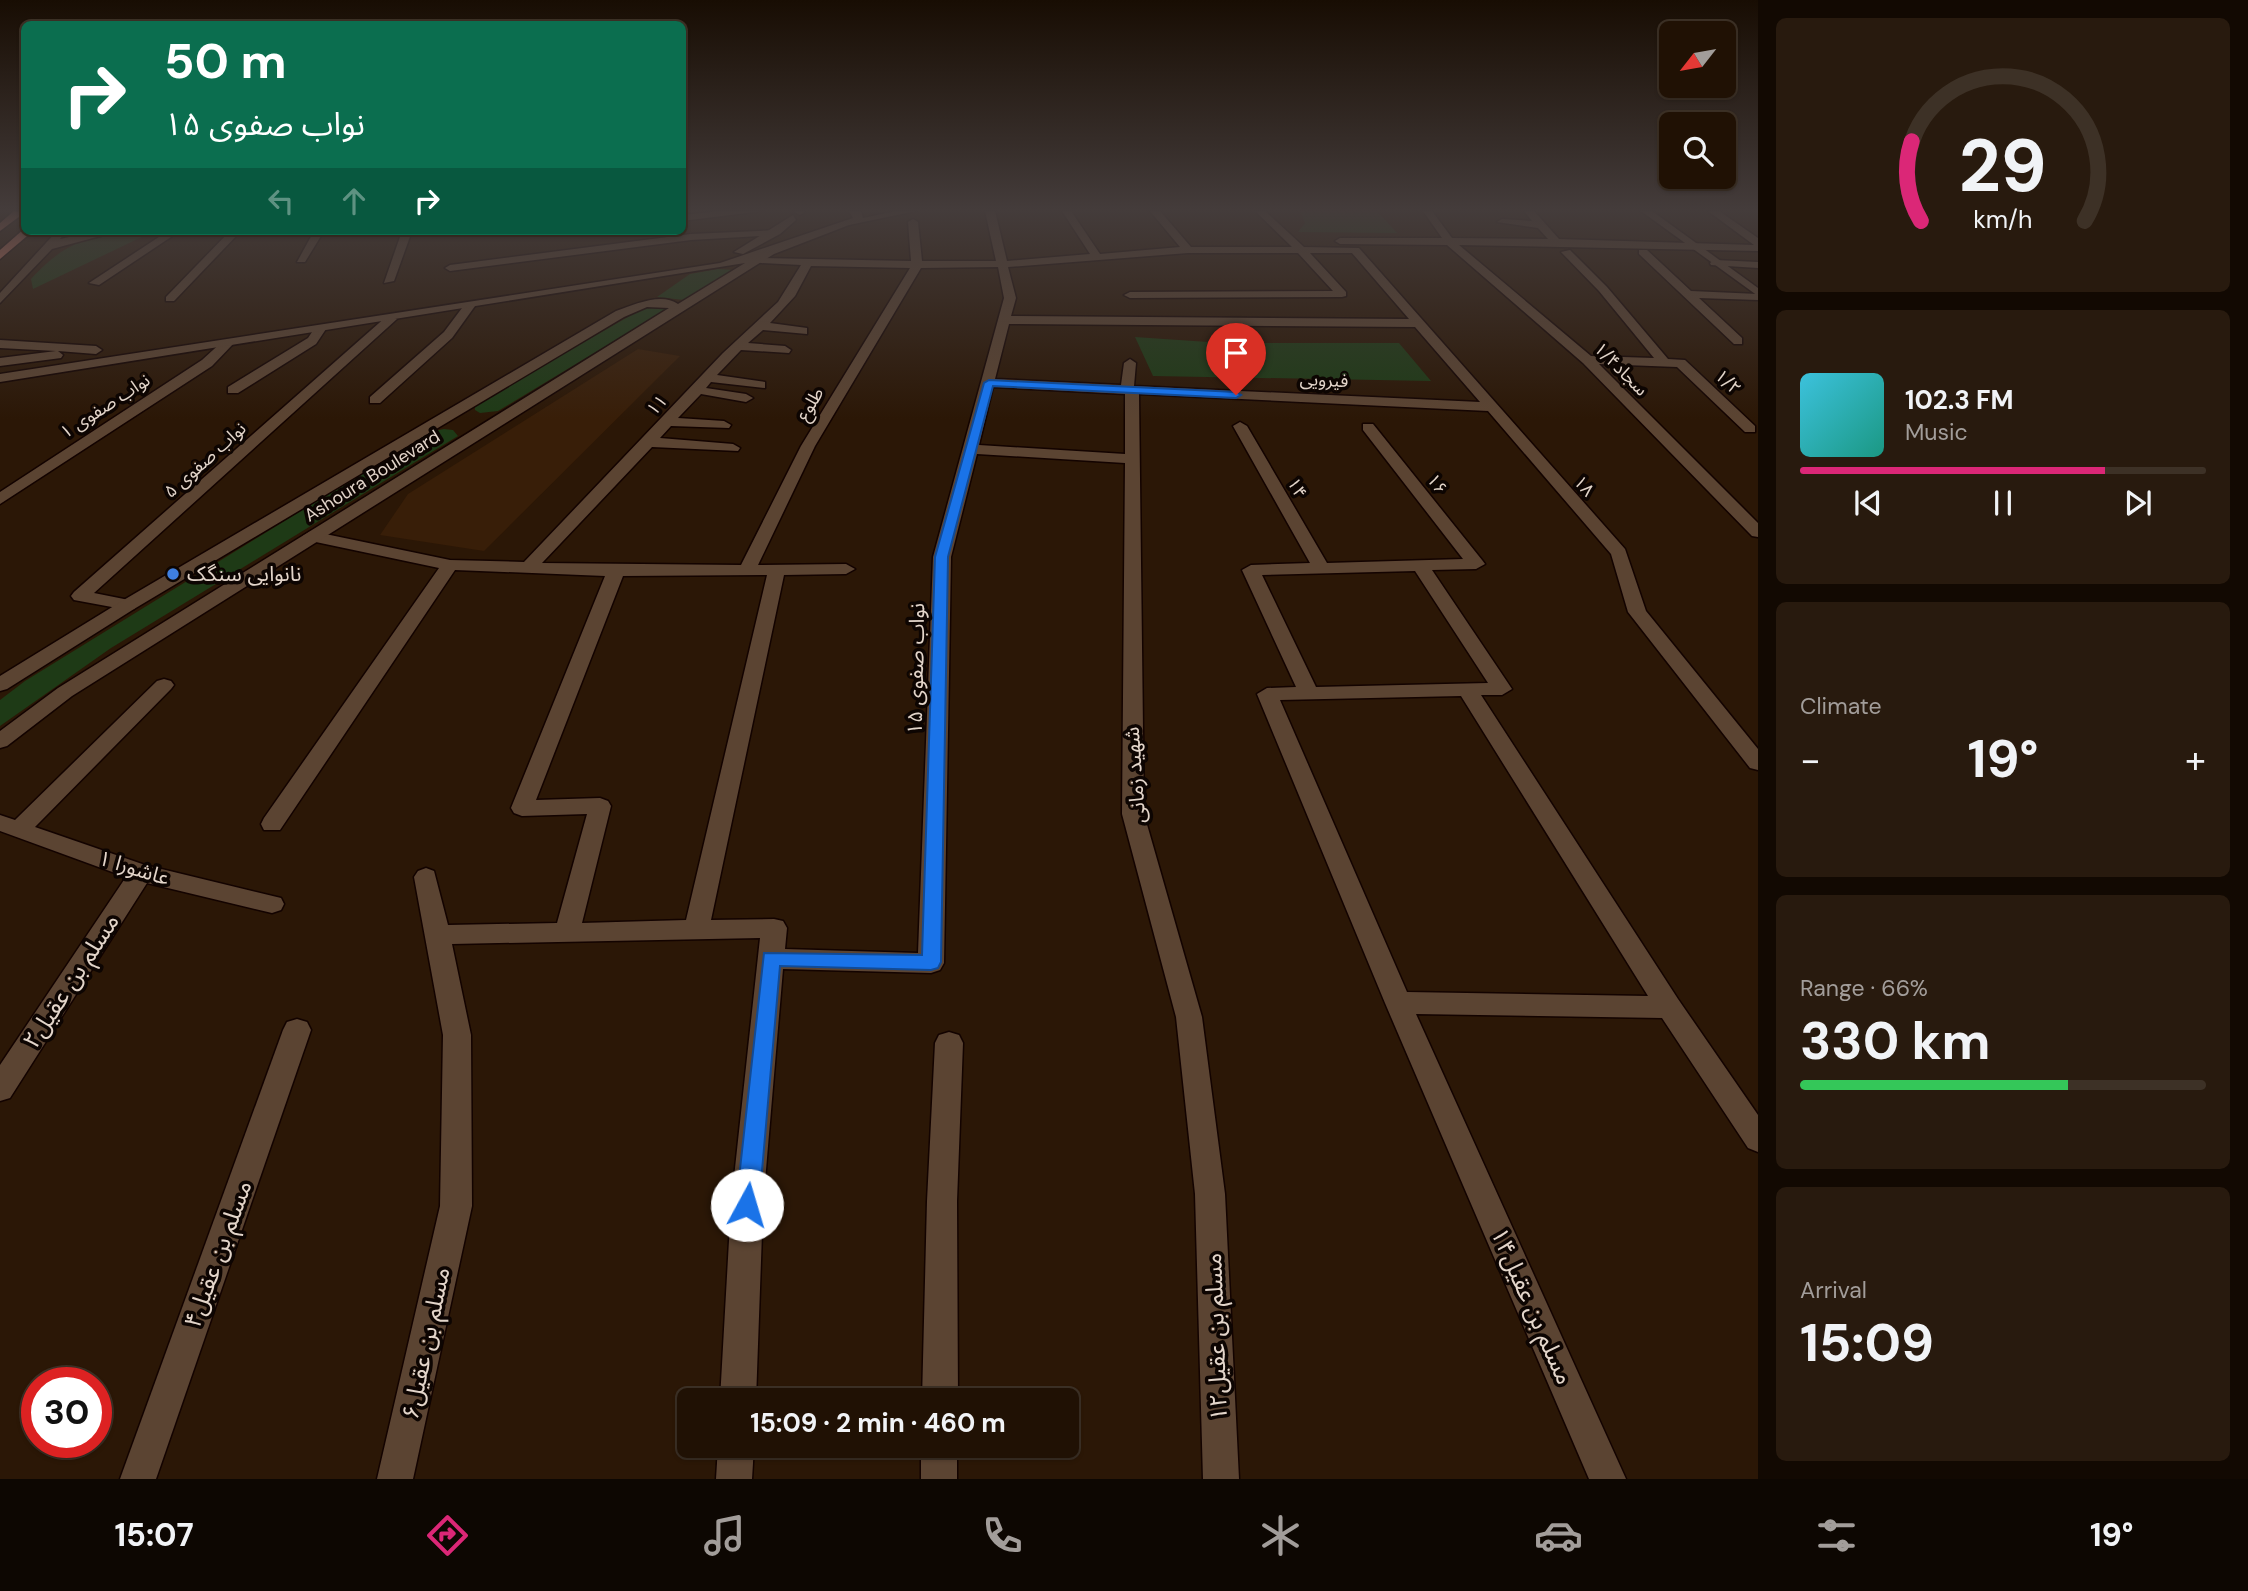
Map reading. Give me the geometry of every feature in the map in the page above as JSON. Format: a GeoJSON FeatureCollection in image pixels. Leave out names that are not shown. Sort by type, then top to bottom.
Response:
{"type":"FeatureCollection","features":[{"type":"Feature","properties":{"kind":"street"},"geometry":{"type":"LineString","coordinates":[[0,300],[17,280]]}},
{"type":"Feature","properties":{"kind":"street"},"geometry":{"type":"LineString","coordinates":[[95,283],[100,280]]}},
{"type":"Feature","properties":{"kind":"street"},"geometry":{"type":"LineString","coordinates":[[170,299],[188,280]]}},
{"type":"Feature","properties":{"kind":"street"},"geometry":{"type":"LineString","coordinates":[[0,378],[603,280]]}},
{"type":"Feature","properties":{"kind":"street"},"geometry":{"type":"LineString","coordinates":[[0,362],[320,329],[633,280]]}},
{"type":"Feature","properties":{"kind":"street","name":"Ashoura Boulevard"},"geometry":{"type":"LineString","coordinates":[[0,741],[65,692],[311,536],[727,280]]}},
{"type":"Feature","properties":{"kind":"street","name":"۱۱"},"geometry":{"type":"LineString","coordinates":[[528,568],[708,378],[762,326],[800,280]]}},
{"type":"Feature","properties":{"kind":"street","name":"طلوع"},"geometry":{"type":"LineString","coordinates":[[747,569],[808,446],[908,280]]}},
{"type":"Feature","properties":{"kind":"street","name":"نواب صفوی ۱۵"},"geometry":{"type":"LineString","coordinates":[[771,958],[931,962],[942,557],[1010,298],[1007,280]]}},
{"type":"Feature","properties":{"kind":"street"},"geometry":{"type":"LineString","coordinates":[[1130,295],[1342,294],[1329,280]]}},
{"type":"Feature","properties":{"kind":"street","name":"۱۸"},"geometry":{"type":"LineString","coordinates":[[1381,280],[1619,553],[1637,612],[1758,763]]}},
{"type":"Feature","properties":{"kind":"street","name":"۱/۴سجاد"},"geometry":{"type":"LineString","coordinates":[[1495,280],[1588,360],[1758,532]]}},
{"type":"Feature","properties":{"kind":"street"},"geometry":{"type":"LineString","coordinates":[[1594,280],[1665,363]]}},
{"type":"Feature","properties":{"kind":"street"},"geometry":{"type":"LineString","coordinates":[[1673,280],[1738,341]]}},
{"type":"Feature","properties":{"kind":"street"},"geometry":{"type":"LineString","coordinates":[[1739,280],[1758,295]]}},
{"type":"Feature","properties":{"kind":"street"},"geometry":{"type":"LineString","coordinates":[[596,286],[614,292]]}},
{"type":"Feature","properties":{"kind":"street"},"geometry":{"type":"LineString","coordinates":[[1688,294],[1758,295]]}},
{"type":"Feature","properties":{"kind":"street","name":"Ashoura Boulevard"},"geometry":{"type":"LineString","coordinates":[[0,685],[622,307],[672,303],[675,308],[665,319]]}},
{"type":"Feature","properties":{"kind":"street"},"geometry":{"type":"LineString","coordinates":[[375,400],[448,335],[470,306]]}},
{"type":"Feature","properties":{"kind":"street"},"geometry":{"type":"LineString","coordinates":[[1094,307],[1099,321]]}},
{"type":"Feature","properties":{"kind":"street","name":"نواب صفوی ۵"},"geometry":{"type":"LineString","coordinates":[[128,605],[80,596],[391,319]]}},
{"type":"Feature","properties":{"kind":"street"},"geometry":{"type":"LineString","coordinates":[[1004,320],[1257,327],[1419,323]]}},
{"type":"Feature","properties":{"kind":"street"},"geometry":{"type":"LineString","coordinates":[[762,326],[803,331]]}},
{"type":"Feature","properties":{"kind":"street"},"geometry":{"type":"LineString","coordinates":[[233,390],[312,341],[320,329]]}},
{"type":"Feature","properties":{"kind":"street","name":"نواب صفوی ۱"},"geometry":{"type":"LineString","coordinates":[[0,499],[206,363],[228,343]]}},
{"type":"Feature","properties":{"kind":"street"},"geometry":{"type":"LineString","coordinates":[[0,344],[96,350]]}},
{"type":"Feature","properties":{"kind":"street"},"geometry":{"type":"LineString","coordinates":[[739,346],[785,351]]}},
{"type":"Feature","properties":{"kind":"street"},"geometry":{"type":"LineString","coordinates":[[1588,360],[1665,363]]}},
{"type":"Feature","properties":{"kind":"street","name":"شهید زمانی"},"geometry":{"type":"LineString","coordinates":[[1130,363],[1133,814],[1189,1017],[1210,1194]]}},
{"type":"Feature","properties":{"kind":"street","name":"۱/۲"},"geometry":{"type":"LineString","coordinates":[[1665,363],[1680,363],[1750,429]]}},
{"type":"Feature","properties":{"kind":"street"},"geometry":{"type":"LineString","coordinates":[[708,378],[760,385]]}},
{"type":"Feature","properties":{"kind":"street","name":"فیرویی"},"geometry":{"type":"LineString","coordinates":[[989,383],[1489,407]]}},
{"type":"Feature","properties":{"kind":"street"},"geometry":{"type":"LineString","coordinates":[[696,391],[746,398]]}},
{"type":"Feature","properties":{"kind":"street"},"geometry":{"type":"LineString","coordinates":[[441,418],[487,427]]}},
{"type":"Feature","properties":{"kind":"street"},"geometry":{"type":"LineString","coordinates":[[668,422],[724,425]]}},
{"type":"Feature","properties":{"kind":"street","name":"۱۴"},"geometry":{"type":"LineString","coordinates":[[1240,426],[1321,568]]}},
{"type":"Feature","properties":{"kind":"street","name":"۱۶"},"geometry":{"type":"LineString","coordinates":[[1368,427],[1476,564],[1420,566]]}},
{"type":"Feature","properties":{"kind":"street"},"geometry":{"type":"LineString","coordinates":[[649,442],[733,448]]}},
{"type":"Feature","properties":{"kind":"street"},"geometry":{"type":"LineString","coordinates":[[971,449],[1132,459]]}},
{"type":"Feature","properties":{"kind":"street"},"geometry":{"type":"LineString","coordinates":[[311,536],[450,565],[616,571],[846,569]]}},
{"type":"Feature","properties":{"kind":"street"},"geometry":{"type":"LineString","coordinates":[[272,824],[450,565]]}},
{"type":"Feature","properties":{"kind":"street"},"geometry":{"type":"LineString","coordinates":[[1420,566],[1502,689],[1309,693],[1251,570],[1321,568],[1420,566]]}},
{"type":"Feature","properties":{"kind":"street"},"geometry":{"type":"LineString","coordinates":[[696,930],[777,569]]}},
{"type":"Feature","properties":{"kind":"street"},"geometry":{"type":"LineString","coordinates":[[567,932],[600,806],[522,808],[616,571]]}},
{"type":"Feature","properties":{"kind":"street"},"geometry":{"type":"LineString","coordinates":[[9,826],[164,685]]}},
{"type":"Feature","properties":{"kind":"street"},"geometry":{"type":"LineString","coordinates":[[1467,690],[1669,1007],[1758,1139]]}},
{"type":"Feature","properties":{"kind":"street","name":"مسلم بن عقیل۱۴"},"geometry":{"type":"LineString","coordinates":[[1309,693],[1267,694],[1398,1003],[1608,1479]]}},
{"type":"Feature","properties":{"kind":"street","name":"عاشورا ۱"},"geometry":{"type":"LineString","coordinates":[[9,826],[141,873],[272,904]]}},
{"type":"Feature","properties":{"kind":"street","name":"مسلم بن عقیل۲"},"geometry":{"type":"LineString","coordinates":[[0,1089],[141,873]]}},
{"type":"Feature","properties":{"kind":"street","name":"مسلم بن عقیل۶"},"geometry":{"type":"LineString","coordinates":[[395,1479],[456,1206],[457,1035],[426,877]]}},
{"type":"Feature","properties":{"kind":"street"},"geometry":{"type":"LineString","coordinates":[[439,935],[774,928],[747,1205],[739,1388]]}},
{"type":"Feature","properties":{"kind":"street"},"geometry":{"type":"LineString","coordinates":[[1398,1003],[1669,1007]]}},
{"type":"Feature","properties":{"kind":"street","name":"مسلم بن عقیل۴"},"geometry":{"type":"LineString","coordinates":[[138,1479],[298,1030]]}},
{"type":"Feature","properties":{"kind":"street"},"geometry":{"type":"LineString","coordinates":[[940,1388],[942,1201],[949,1043]]}},
{"type":"Feature","properties":{"kind":"street","name":"مسلم بن عقیل۱۲"},"geometry":{"type":"LineString","coordinates":[[1210,1194],[1220,1479]]}},
{"type":"Feature","properties":{"kind":"street"},"geometry":{"type":"LineString","coordinates":[[734,1479],[735,1458]]}},
{"type":"Feature","properties":{"kind":"street"},"geometry":{"type":"LineString","coordinates":[[939,1458],[939,1479]]}},
{"type":"Feature","properties":{"kind":"shaded area"},"geometry":{"type":"Polygon","coordinates":[[[638,349],[680,356],[484,551],[380,535],[408,494],[638,349]]]}},
{"type":"Feature","properties":{"kind":"green space"},"geometry":{"type":"Polygon","coordinates":[[[31,280],[52,280],[33,289],[31,280]]]}},
{"type":"Feature","properties":{"kind":"green space"},"geometry":{"type":"Polygon","coordinates":[[[681,280],[717,280],[684,300],[657,297],[681,280]]]}},
{"type":"Feature","properties":{"kind":"green space"},"geometry":{"type":"Polygon","coordinates":[[[647,306],[667,309],[498,411],[480,413],[475,410],[475,406],[499,391],[647,306]]]}},
{"type":"Feature","properties":{"kind":"green space"},"geometry":{"type":"Polygon","coordinates":[[[1135,337],[1223,343],[1399,343],[1431,381],[1153,376],[1135,337]]]}},
{"type":"Feature","properties":{"kind":"green space"},"geometry":{"type":"Polygon","coordinates":[[[453,430],[458,436],[111,648],[0,726],[0,700],[25,681],[403,448],[434,431],[453,430]]]}},
{"type":"Feature","properties":{"kind":"place","name":"نانوایی سنگک"},"geometry":{"type":"Point","coordinates":[173,574]}},
{"type":"Feature","properties":{"kind":"route"},"geometry":{"type":"LineString","coordinates":[[747,1205],[771,958],[931,962],[942,557],[989,383],[1236,395]]}}]}
